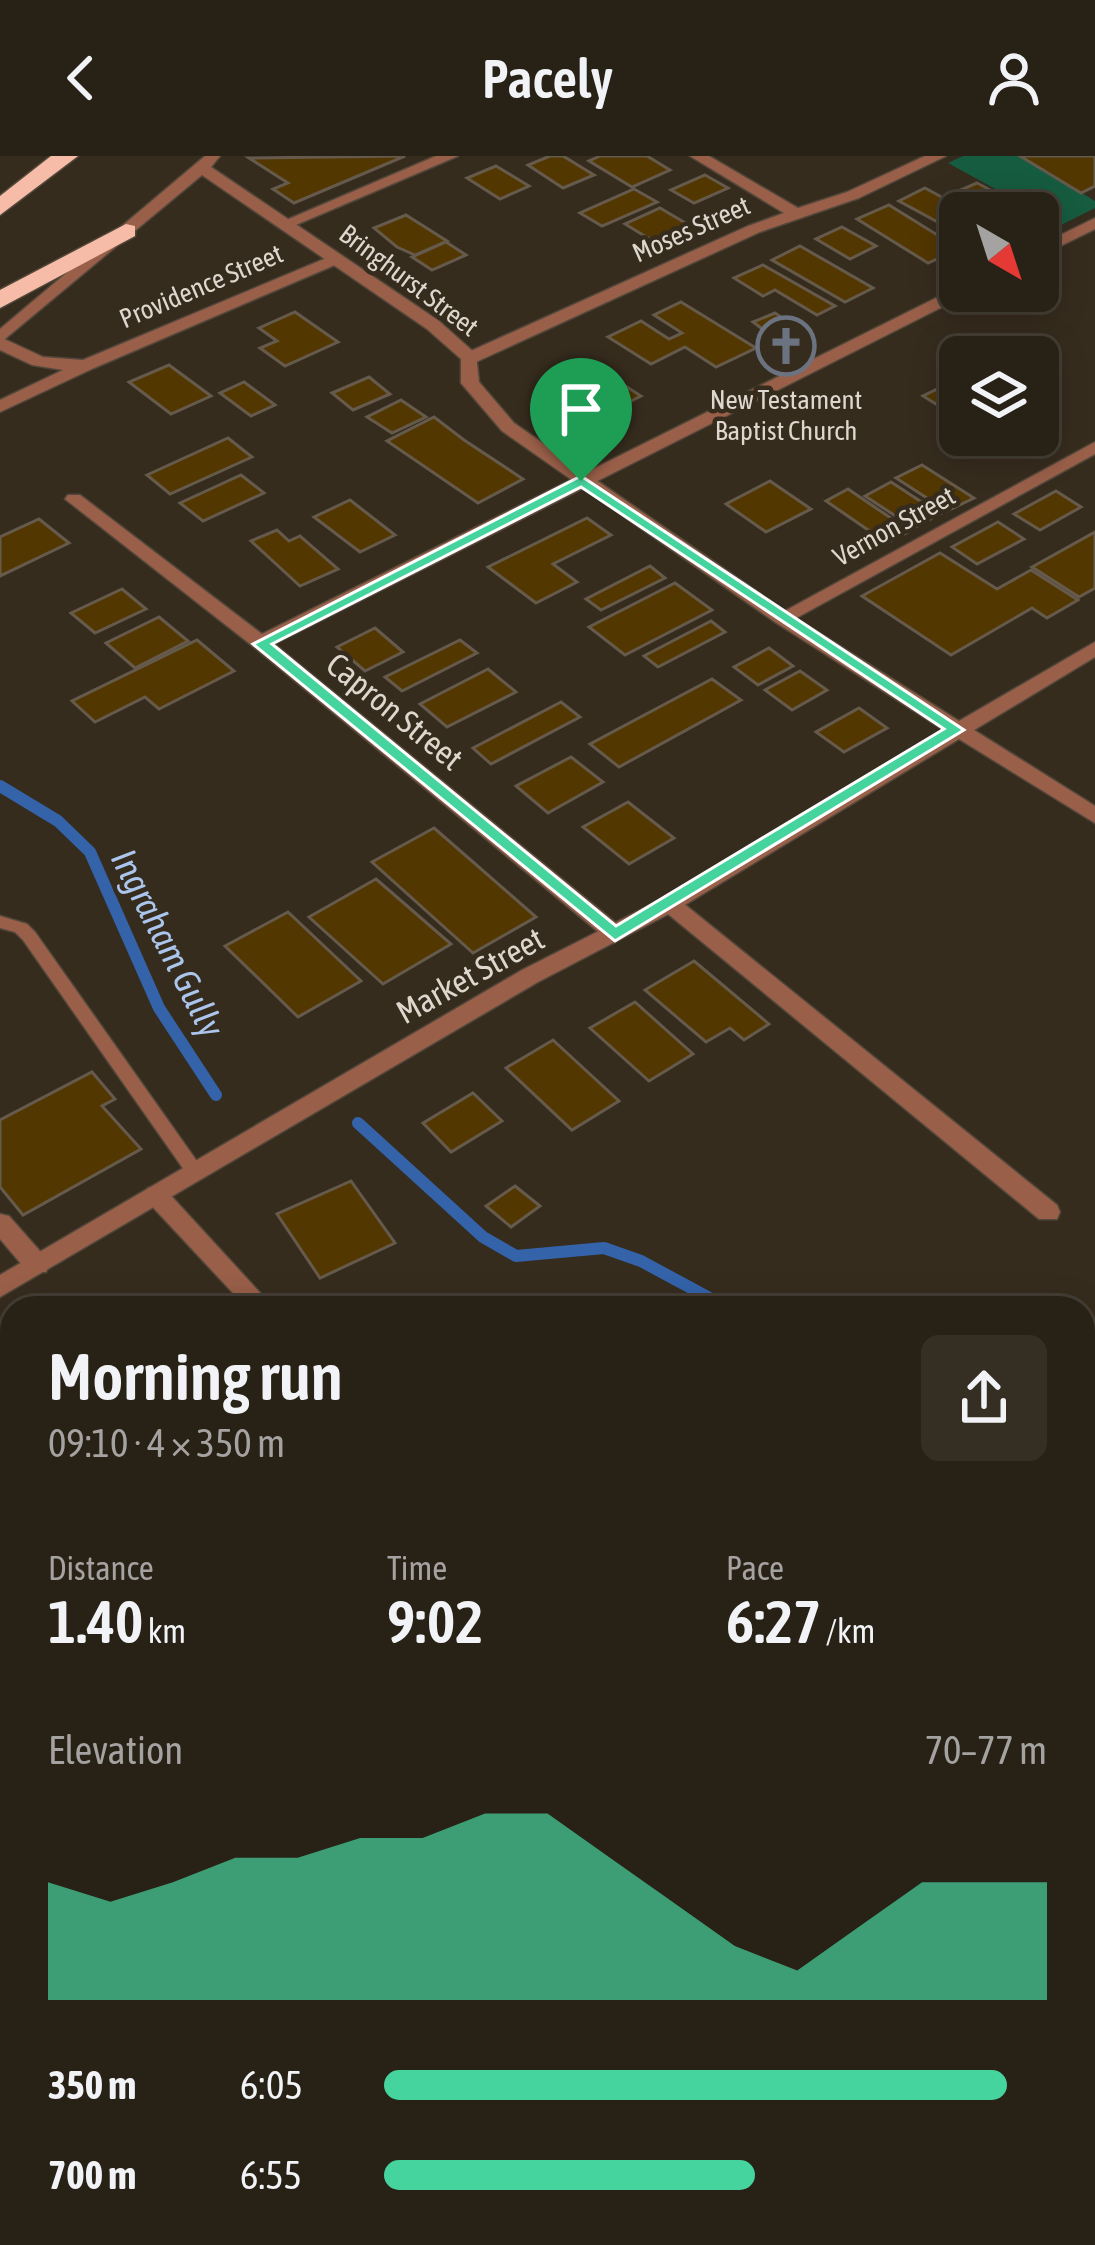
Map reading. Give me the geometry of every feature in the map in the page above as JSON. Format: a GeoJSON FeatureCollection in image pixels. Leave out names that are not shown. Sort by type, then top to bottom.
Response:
{"type":"FeatureCollection","features":[{"type":"Feature","properties":{"kind":"highway"},"geometry":{"type":"LineString","coordinates":[[0,208],[66,156]]}},
{"type":"Feature","properties":{"kind":"highway"},"geometry":{"type":"LineString","coordinates":[[0,300],[126,231]]}},
{"type":"Feature","properties":{"kind":"street","name":"Providence Street"},"geometry":{"type":"LineString","coordinates":[[285,224],[450,156]]}},
{"type":"Feature","properties":{"kind":"street"},"geometry":{"type":"LineString","coordinates":[[698,156],[798,214]]}},
{"type":"Feature","properties":{"kind":"street","name":"Moses Street"},"geometry":{"type":"LineString","coordinates":[[470,358],[754,229],[938,156]]}},
{"type":"Feature","properties":{"kind":"street","name":"Bringhurst Street"},"geometry":{"type":"LineString","coordinates":[[207,161],[285,224],[433,325],[470,358],[470,383],[484,405],[581,481],[782,618],[1095,816]]}},
{"type":"Feature","properties":{"kind":"street"},"geometry":{"type":"LineString","coordinates":[[0,340],[207,161]]}},
{"type":"Feature","properties":{"kind":"street"},"geometry":{"type":"LineString","coordinates":[[1059,241],[1095,223]]}},
{"type":"Feature","properties":{"kind":"street","name":"Providence Street"},"geometry":{"type":"LineString","coordinates":[[0,406],[336,259]]}},
{"type":"Feature","properties":{"kind":"street"},"geometry":{"type":"LineString","coordinates":[[261,644],[939,302]]}},
{"type":"Feature","properties":{"kind":"street","name":"Providence Street"},"geometry":{"type":"LineString","coordinates":[[0,340],[27,360],[51,367],[88,364]]}},
{"type":"Feature","properties":{"kind":"street","name":"Vernon Street"},"geometry":{"type":"LineString","coordinates":[[782,618],[1095,447]]}},
{"type":"Feature","properties":{"kind":"street","name":"Capron Street"},"geometry":{"type":"LineString","coordinates":[[74,499],[261,644],[615,934]]}},
{"type":"Feature","properties":{"kind":"street","name":"Market Street"},"geometry":{"type":"LineString","coordinates":[[0,1287],[530,976],[670,904],[1095,648]]}},
{"type":"Feature","properties":{"kind":"street"},"geometry":{"type":"LineString","coordinates":[[670,904],[1048,1212]]}},
{"type":"Feature","properties":{"kind":"street"},"geometry":{"type":"LineString","coordinates":[[156,1195],[251,1296]]}},
{"type":"Feature","properties":{"kind":"street"},"geometry":{"type":"LineString","coordinates":[[0,1223],[38,1265]]}},
{"type":"Feature","properties":{"kind":"lane"},"geometry":{"type":"LineString","coordinates":[[0,922],[21,928],[29,936],[195,1172]]}},
{"type":"Feature","properties":{"kind":"green space"},"geometry":{"type":"Polygon","coordinates":[[[963,156],[1020,156],[1095,201],[1095,208],[1061,225],[1059,192],[1001,192],[948,163],[963,156]]]}},
{"type":"Feature","properties":{"kind":"building"},"geometry":{"type":"Polygon","coordinates":[[[405,156],[294,203],[273,189],[288,183],[249,158],[405,156]]]}},
{"type":"Feature","properties":{"kind":"building"},"geometry":{"type":"Polygon","coordinates":[[[563,156],[594,175],[563,188],[528,165],[563,156]]]}},
{"type":"Feature","properties":{"kind":"building"},"geometry":{"type":"Polygon","coordinates":[[[600,156],[647,156],[670,170],[632,187],[589,161],[600,156]]]}},
{"type":"Feature","properties":{"kind":"building"},"geometry":{"type":"Polygon","coordinates":[[[1020,156],[1095,156],[1095,186],[1081,193],[1020,156]]]}},
{"type":"Feature","properties":{"kind":"building"},"geometry":{"type":"Polygon","coordinates":[[[496,166],[529,186],[500,199],[467,178],[496,166]]]}},
{"type":"Feature","properties":{"kind":"building"},"geometry":{"type":"Polygon","coordinates":[[[705,175],[728,188],[694,203],[671,190],[705,175]]]}},
{"type":"Feature","properties":{"kind":"building"},"geometry":{"type":"Polygon","coordinates":[[[977,183],[994,192],[956,192],[977,183]]]}},
{"type":"Feature","properties":{"kind":"building"},"geometry":{"type":"Polygon","coordinates":[[[925,188],[939,196],[939,223],[899,201],[925,188]]]}},
{"type":"Feature","properties":{"kind":"building"},"geometry":{"type":"Polygon","coordinates":[[[634,189],[657,202],[602,226],[580,213],[634,189]]]}},
{"type":"Feature","properties":{"kind":"building"},"geometry":{"type":"Polygon","coordinates":[[[889,205],[939,236],[939,258],[928,263],[857,219],[889,205]]]}},
{"type":"Feature","properties":{"kind":"building"},"geometry":{"type":"Polygon","coordinates":[[[660,208],[694,228],[658,244],[625,224],[660,208]]]}},
{"type":"Feature","properties":{"kind":"building"},"geometry":{"type":"Polygon","coordinates":[[[406,215],[447,241],[415,255],[374,228],[406,215]]]}},
{"type":"Feature","properties":{"kind":"building"},"geometry":{"type":"Polygon","coordinates":[[[842,227],[876,246],[850,259],[816,239],[842,227]]]}},
{"type":"Feature","properties":{"kind":"building"},"geometry":{"type":"Polygon","coordinates":[[[446,242],[466,255],[432,270],[412,257],[446,242]]]}},
{"type":"Feature","properties":{"kind":"building"},"geometry":{"type":"Polygon","coordinates":[[[800,246],[873,288],[845,302],[772,260],[800,246]]]}},
{"type":"Feature","properties":{"kind":"building"},"geometry":{"type":"Polygon","coordinates":[[[763,265],[835,306],[817,315],[775,290],[763,296],[734,278],[763,265]]]}},
{"type":"Feature","properties":{"kind":"building"},"geometry":{"type":"Polygon","coordinates":[[[681,302],[756,348],[716,367],[685,347],[651,364],[608,337],[641,321],[669,339],[682,333],[654,315],[681,302]]]}},
{"type":"Feature","properties":{"kind":"building"},"geometry":{"type":"Polygon","coordinates":[[[295,312],[338,342],[285,366],[260,348],[277,341],[259,328],[295,312]]]}},
{"type":"Feature","properties":{"kind":"building"},"geometry":{"type":"Polygon","coordinates":[[[775,313],[796,327],[773,337],[753,322],[775,313]]]}},
{"type":"Feature","properties":{"kind":"building"},"geometry":{"type":"Polygon","coordinates":[[[169,365],[211,396],[171,414],[129,382],[169,365]]]}},
{"type":"Feature","properties":{"kind":"building"},"geometry":{"type":"Polygon","coordinates":[[[369,377],[390,394],[353,410],[332,393],[369,377]]]}},
{"type":"Feature","properties":{"kind":"building"},"geometry":{"type":"Polygon","coordinates":[[[613,378],[641,396],[607,413],[615,419],[594,429],[558,405],[613,378]]]}},
{"type":"Feature","properties":{"kind":"building"},"geometry":{"type":"Polygon","coordinates":[[[244,382],[275,405],[251,416],[220,393],[244,382]]]}},
{"type":"Feature","properties":{"kind":"building"},"geometry":{"type":"Polygon","coordinates":[[[939,388],[939,406],[923,396],[939,388]]]}},
{"type":"Feature","properties":{"kind":"building"},"geometry":{"type":"Polygon","coordinates":[[[401,400],[426,417],[392,433],[367,417],[401,400]]]}},
{"type":"Feature","properties":{"kind":"building"},"geometry":{"type":"Polygon","coordinates":[[[434,417],[523,479],[478,503],[387,441],[434,417]]]}},
{"type":"Feature","properties":{"kind":"building"},"geometry":{"type":"Polygon","coordinates":[[[228,438],[252,457],[170,494],[147,475],[228,438]]]}},
{"type":"Feature","properties":{"kind":"building"},"geometry":{"type":"Polygon","coordinates":[[[922,465],[974,498],[947,511],[896,478],[922,465]]]}},
{"type":"Feature","properties":{"kind":"building"},"geometry":{"type":"Polygon","coordinates":[[[241,475],[264,493],[203,521],[180,503],[241,475]]]}},
{"type":"Feature","properties":{"kind":"building"},"geometry":{"type":"Polygon","coordinates":[[[770,481],[811,509],[766,532],[726,504],[770,481]]]}},
{"type":"Feature","properties":{"kind":"building"},"geometry":{"type":"Polygon","coordinates":[[[891,482],[940,514],[914,528],[865,496],[891,482]]]}},
{"type":"Feature","properties":{"kind":"building"},"geometry":{"type":"Polygon","coordinates":[[[848,489],[910,531],[887,543],[826,501],[848,489]]]}},
{"type":"Feature","properties":{"kind":"building"},"geometry":{"type":"Polygon","coordinates":[[[1056,491],[1081,507],[1040,530],[1014,514],[1056,491]]]}},
{"type":"Feature","properties":{"kind":"building"},"geometry":{"type":"Polygon","coordinates":[[[350,500],[395,535],[360,552],[314,517],[350,500]]]}},
{"type":"Feature","properties":{"kind":"building"},"geometry":{"type":"Polygon","coordinates":[[[587,518],[611,535],[553,564],[577,582],[536,603],[488,567],[587,518]]]}},
{"type":"Feature","properties":{"kind":"building"},"geometry":{"type":"Polygon","coordinates":[[[39,519],[69,543],[0,576],[0,537],[39,519]]]}},
{"type":"Feature","properties":{"kind":"building"},"geometry":{"type":"Polygon","coordinates":[[[998,522],[1024,539],[977,564],[952,547],[998,522]]]}},
{"type":"Feature","properties":{"kind":"building"},"geometry":{"type":"Polygon","coordinates":[[[277,530],[289,541],[300,536],[338,569],[300,586],[251,541],[277,530]]]}},
{"type":"Feature","properties":{"kind":"building"},"geometry":{"type":"Polygon","coordinates":[[[1095,532],[1095,588],[1079,597],[1032,567],[1095,532]]]}},
{"type":"Feature","properties":{"kind":"building"},"geometry":{"type":"Polygon","coordinates":[[[940,553],[997,589],[1031,570],[1078,600],[1047,618],[1032,608],[951,655],[862,596],[940,553]]]}},
{"type":"Feature","properties":{"kind":"building"},"geometry":{"type":"Polygon","coordinates":[[[650,566],[665,578],[601,610],[586,599],[650,566]]]}},
{"type":"Feature","properties":{"kind":"building"},"geometry":{"type":"Polygon","coordinates":[[[675,583],[712,610],[625,655],[589,627],[675,583]]]}},
{"type":"Feature","properties":{"kind":"building"},"geometry":{"type":"Polygon","coordinates":[[[122,589],[146,609],[95,633],[71,613],[122,589]]]}},
{"type":"Feature","properties":{"kind":"building"},"geometry":{"type":"Polygon","coordinates":[[[159,617],[188,641],[135,668],[106,643],[159,617]]]}},
{"type":"Feature","properties":{"kind":"building"},"geometry":{"type":"Polygon","coordinates":[[[711,621],[725,632],[658,667],[644,656],[711,621]]]}},
{"type":"Feature","properties":{"kind":"building"},"geometry":{"type":"Polygon","coordinates":[[[375,628],[403,652],[365,671],[337,647],[375,628]]]}},
{"type":"Feature","properties":{"kind":"building"},"geometry":{"type":"Polygon","coordinates":[[[197,640],[234,671],[159,709],[145,697],[95,722],[72,701],[197,640]]]}},
{"type":"Feature","properties":{"kind":"building"},"geometry":{"type":"Polygon","coordinates":[[[460,640],[477,653],[402,691],[385,677],[460,640]]]}},
{"type":"Feature","properties":{"kind":"building"},"geometry":{"type":"Polygon","coordinates":[[[769,648],[793,666],[758,685],[734,667],[769,648]]]}},
{"type":"Feature","properties":{"kind":"building"},"geometry":{"type":"Polygon","coordinates":[[[488,669],[516,692],[447,727],[420,704],[488,669]]]}},
{"type":"Feature","properties":{"kind":"building"},"geometry":{"type":"Polygon","coordinates":[[[800,671],[827,690],[792,710],[765,690],[800,671]]]}},
{"type":"Feature","properties":{"kind":"building"},"geometry":{"type":"Polygon","coordinates":[[[712,679],[741,700],[619,767],[590,744],[712,679]]]}},
{"type":"Feature","properties":{"kind":"building"},"geometry":{"type":"Polygon","coordinates":[[[561,702],[580,717],[491,764],[473,748],[561,702]]]}},
{"type":"Feature","properties":{"kind":"building"},"geometry":{"type":"Polygon","coordinates":[[[859,708],[887,728],[844,752],[816,732],[859,708]]]}},
{"type":"Feature","properties":{"kind":"building"},"geometry":{"type":"Polygon","coordinates":[[[571,757],[603,782],[548,813],[516,786],[571,757]]]}},
{"type":"Feature","properties":{"kind":"building"},"geometry":{"type":"Polygon","coordinates":[[[628,802],[674,838],[629,864],[583,827],[628,802]]]}},
{"type":"Feature","properties":{"kind":"building"},"geometry":{"type":"Polygon","coordinates":[[[434,828],[536,917],[473,953],[372,862],[434,828]]]}},
{"type":"Feature","properties":{"kind":"building"},"geometry":{"type":"Polygon","coordinates":[[[376,879],[451,944],[383,984],[309,917],[376,879]]]}},
{"type":"Feature","properties":{"kind":"building"},"geometry":{"type":"Polygon","coordinates":[[[288,912],[361,981],[298,1017],[225,946],[288,912]]]}},
{"type":"Feature","properties":{"kind":"building"},"geometry":{"type":"Polygon","coordinates":[[[694,961],[769,1024],[744,1040],[730,1028],[706,1042],[645,990],[694,961]]]}},
{"type":"Feature","properties":{"kind":"building"},"geometry":{"type":"Polygon","coordinates":[[[635,1002],[693,1054],[649,1081],[590,1028],[635,1002]]]}},
{"type":"Feature","properties":{"kind":"building"},"geometry":{"type":"Polygon","coordinates":[[[553,1040],[619,1101],[572,1130],[506,1068],[553,1040]]]}},
{"type":"Feature","properties":{"kind":"building"},"geometry":{"type":"Polygon","coordinates":[[[92,1072],[115,1099],[102,1106],[141,1149],[23,1215],[0,1187],[0,1120],[92,1072]]]}},
{"type":"Feature","properties":{"kind":"building"},"geometry":{"type":"Polygon","coordinates":[[[473,1093],[502,1121],[451,1152],[423,1123],[473,1093]]]}},
{"type":"Feature","properties":{"kind":"building"},"geometry":{"type":"Polygon","coordinates":[[[351,1181],[395,1243],[320,1278],[277,1214],[351,1181]]]}},
{"type":"Feature","properties":{"kind":"building"},"geometry":{"type":"Polygon","coordinates":[[[515,1186],[540,1206],[511,1227],[486,1206],[515,1186]]]}},
{"type":"Feature","properties":{"kind":"waterway","name":"Ingraham Gully"},"geometry":{"type":"LineString","coordinates":[[0,786],[58,821],[90,852],[159,1008],[216,1095]]}},
{"type":"Feature","properties":{"kind":"waterway","name":"Ingraham Gully"},"geometry":{"type":"LineString","coordinates":[[358,1123],[483,1237],[516,1256],[604,1248],[641,1261],[706,1296]]}},
{"type":"Feature","properties":{"kind":"place","name":"New Testament Baptist Church"},"geometry":{"type":"Point","coordinates":[786,346]}},
{"type":"Feature","properties":{"kind":"route"},"geometry":{"type":"LineString","coordinates":[[581,481],[956,730],[615,934],[261,644],[581,481]]}}]}
